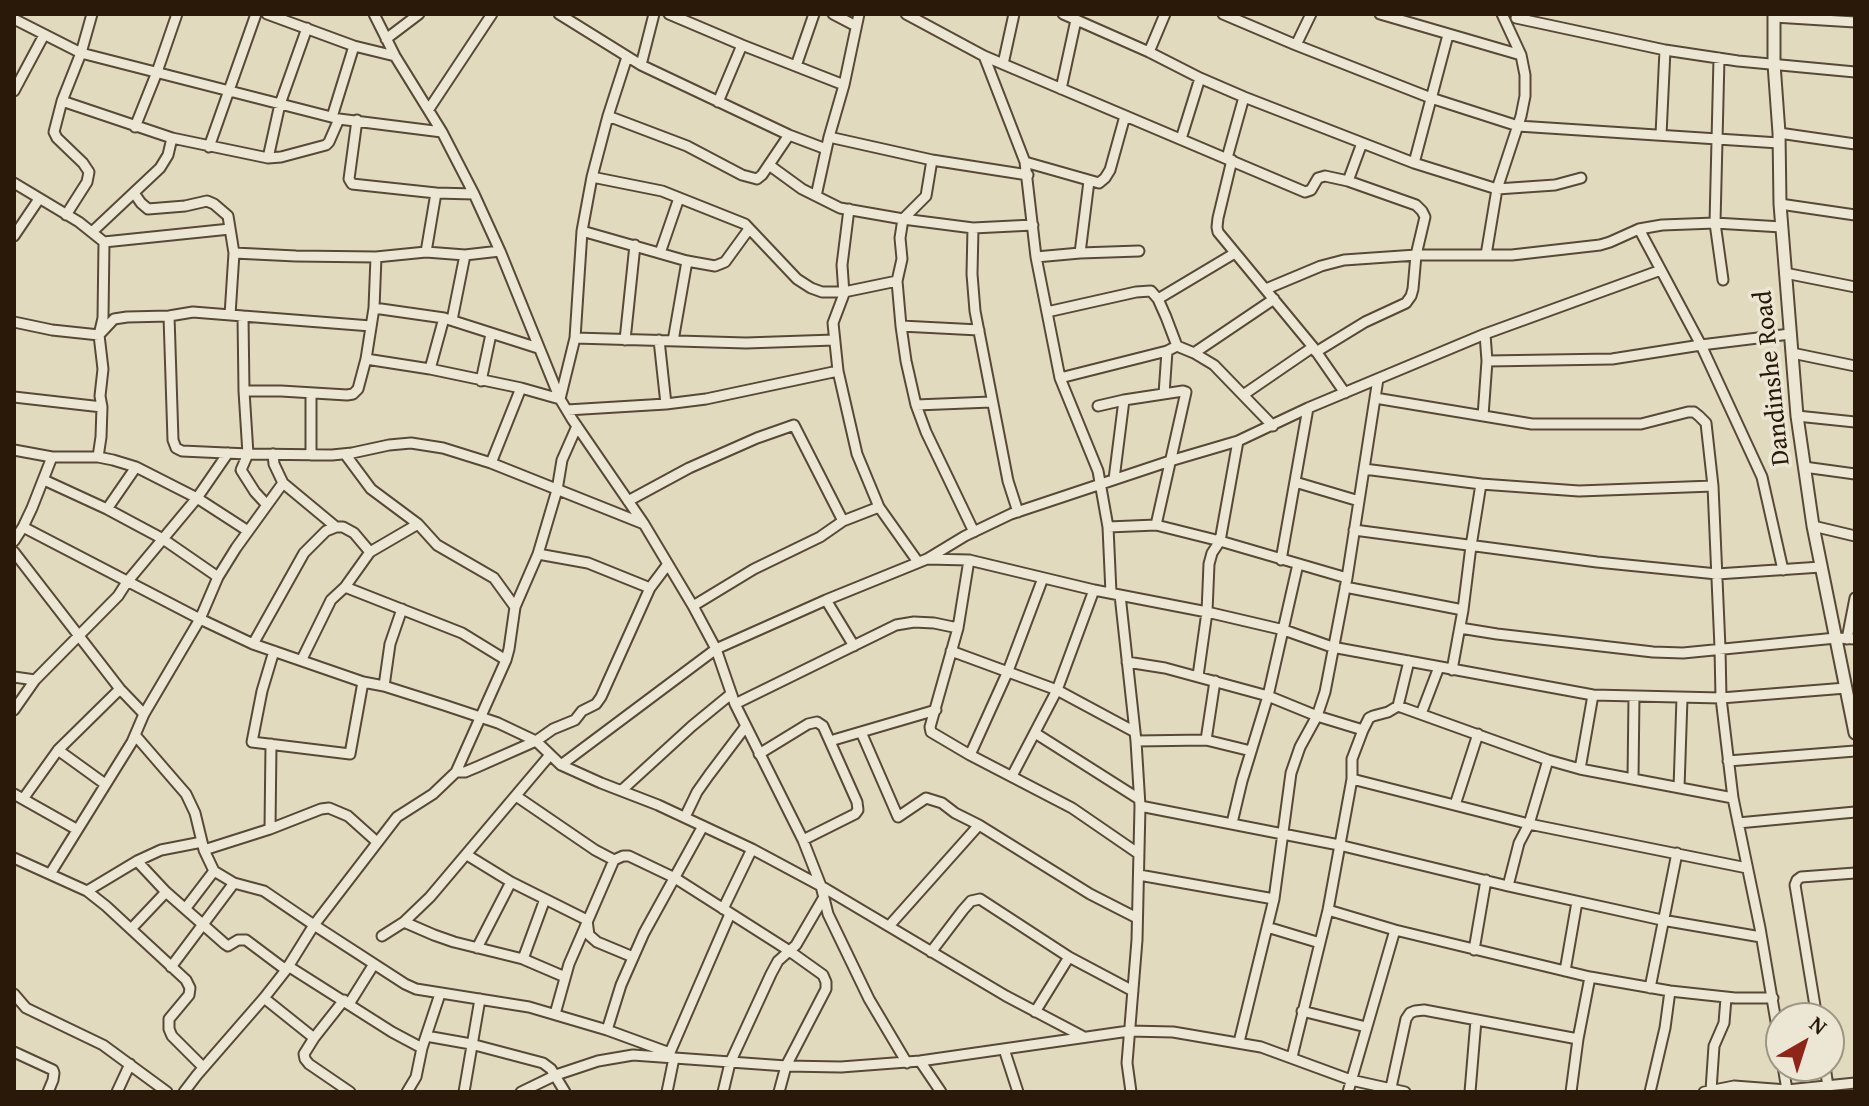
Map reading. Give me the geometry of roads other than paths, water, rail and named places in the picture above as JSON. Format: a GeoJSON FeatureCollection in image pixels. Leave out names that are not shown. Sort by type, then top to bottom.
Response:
{"type":"FeatureCollection","features":[{"type":"Feature","properties":{"kind":"street"},"geometry":{"type":"LineString","coordinates":[[66,215],[90,175],[54,132],[92,14]]}},
{"type":"Feature","properties":{"kind":"street"},"geometry":{"type":"LineString","coordinates":[[135,127],[177,14]]}},
{"type":"Feature","properties":{"kind":"street"},"geometry":{"type":"LineString","coordinates":[[209,147],[256,14]]}},
{"type":"Feature","properties":{"kind":"street"},"geometry":{"type":"LineString","coordinates":[[267,14],[354,46],[395,56]]}},
{"type":"Feature","properties":{"kind":"street"},"geometry":{"type":"LineString","coordinates":[[374,14],[474,194],[560,399],[644,524],[716,649],[733,699],[803,840],[828,914],[869,999],[907,1063]]}},
{"type":"Feature","properties":{"kind":"street"},"geometry":{"type":"LineString","coordinates":[[386,39],[419,14]]}},
{"type":"Feature","properties":{"kind":"street"},"geometry":{"type":"LineString","coordinates":[[429,109],[492,14]]}},
{"type":"Feature","properties":{"kind":"street"},"geometry":{"type":"LineString","coordinates":[[559,14],[641,65],[789,135],[826,149]]}},
{"type":"Feature","properties":{"kind":"street"},"geometry":{"type":"LineString","coordinates":[[641,65],[654,14]]}},
{"type":"Feature","properties":{"kind":"street"},"geometry":{"type":"LineString","coordinates":[[669,14],[844,85]]}},
{"type":"Feature","properties":{"kind":"street"},"geometry":{"type":"LineString","coordinates":[[796,66],[814,14]]}},
{"type":"Feature","properties":{"kind":"street"},"geometry":{"type":"LineString","coordinates":[[833,14],[856,26]]}},
{"type":"Feature","properties":{"kind":"street"},"geometry":{"type":"LineString","coordinates":[[816,196],[859,14]]}},
{"type":"Feature","properties":{"kind":"street"},"geometry":{"type":"LineString","coordinates":[[906,14],[984,56],[1305,192],[1311,190],[1321,177],[1348,181],[1416,205],[1422,211],[1425,217],[1416,255],[1413,289],[1406,303],[1315,349],[1243,395]]}},
{"type":"Feature","properties":{"kind":"street"},"geometry":{"type":"LineString","coordinates":[[1003,64],[1014,14]]}},
{"type":"Feature","properties":{"kind":"street"},"geometry":{"type":"LineString","coordinates":[[1063,14],[1244,97],[1414,163],[1497,189],[1555,185],[1581,178]]}},
{"type":"Feature","properties":{"kind":"street"},"geometry":{"type":"LineString","coordinates":[[1149,52],[1165,14]]}},
{"type":"Feature","properties":{"kind":"street"},"geometry":{"type":"LineString","coordinates":[[1223,14],[1431,98],[1518,126],[1718,140],[1779,138],[1855,144]]}},
{"type":"Feature","properties":{"kind":"street"},"geometry":{"type":"LineString","coordinates":[[1296,45],[1311,14]]}},
{"type":"Feature","properties":{"kind":"street"},"geometry":{"type":"LineString","coordinates":[[1380,14],[1521,55]]}},
{"type":"Feature","properties":{"kind":"street"},"geometry":{"type":"LineString","coordinates":[[1486,255],[1497,189],[1525,96],[1521,55],[1502,14]]}},
{"type":"Feature","properties":{"kind":"street"},"geometry":{"type":"LineString","coordinates":[[1774,15],[1855,22]]}},
{"type":"Feature","properties":{"kind":"street","name":"Dandinshe Road"},"geometry":{"type":"LineString","coordinates":[[1774,15],[1780,204],[1797,416],[1821,567],[1846,639],[1855,733]]}},
{"type":"Feature","properties":{"kind":"street"},"geometry":{"type":"LineString","coordinates":[[1512,33],[1517,16],[1665,50],[1855,72]]}},
{"type":"Feature","properties":{"kind":"street"},"geometry":{"type":"LineString","coordinates":[[14,19],[81,53],[335,118],[442,132]]}},
{"type":"Feature","properties":{"kind":"street"},"geometry":{"type":"LineString","coordinates":[[1061,89],[1076,20]]}},
{"type":"Feature","properties":{"kind":"street"},"geometry":{"type":"LineString","coordinates":[[268,158],[280,104],[307,28]]}},
{"type":"Feature","properties":{"kind":"street"},"geometry":{"type":"LineString","coordinates":[[14,91],[44,35]]}},
{"type":"Feature","properties":{"kind":"street"},"geometry":{"type":"LineString","coordinates":[[1414,163],[1448,35]]}},
{"type":"Feature","properties":{"kind":"street"},"geometry":{"type":"LineString","coordinates":[[718,102],[742,45]]}},
{"type":"Feature","properties":{"kind":"street"},"geometry":{"type":"LineString","coordinates":[[62,101],[172,138],[268,158],[281,157],[326,145],[354,46]]}},
{"type":"Feature","properties":{"kind":"street"},"geometry":{"type":"LineString","coordinates":[[1661,135],[1665,50]]}},
{"type":"Feature","properties":{"kind":"street"},"geometry":{"type":"LineString","coordinates":[[984,56],[1025,162],[1036,257],[1060,378],[1092,454],[1101,483],[1108,527],[1115,594],[1127,662],[1140,802],[1137,940],[1127,1063],[1131,1092]]}},
{"type":"Feature","properties":{"kind":"street"},"geometry":{"type":"LineString","coordinates":[[560,399],[575,338],[582,231],[592,177],[627,57]]}},
{"type":"Feature","properties":{"kind":"street"},"geometry":{"type":"LineString","coordinates":[[1719,58],[1715,223],[1723,280]]}},
{"type":"Feature","properties":{"kind":"street"},"geometry":{"type":"LineString","coordinates":[[1181,139],[1200,78]]}},
{"type":"Feature","properties":{"kind":"street"},"geometry":{"type":"LineString","coordinates":[[1244,97],[1217,227],[1221,237],[1315,349],[1345,393]]}},
{"type":"Feature","properties":{"kind":"street"},"geometry":{"type":"LineString","coordinates":[[608,116],[687,146],[757,179],[789,135]]}},
{"type":"Feature","properties":{"kind":"street"},"geometry":{"type":"LineString","coordinates":[[1025,162],[1099,183],[1110,170],[1125,116]]}},
{"type":"Feature","properties":{"kind":"street"},"geometry":{"type":"LineString","coordinates":[[357,120],[349,179],[352,184],[474,194]]}},
{"type":"Feature","properties":{"kind":"street"},"geometry":{"type":"LineString","coordinates":[[829,137],[932,160],[1028,175]]}},
{"type":"Feature","properties":{"kind":"street"},"geometry":{"type":"LineString","coordinates":[[92,232],[165,161],[172,138]]}},
{"type":"Feature","properties":{"kind":"street"},"geometry":{"type":"LineString","coordinates":[[1348,181],[1362,143]]}},
{"type":"Feature","properties":{"kind":"street"},"geometry":{"type":"LineString","coordinates":[[932,160],[926,196],[903,219],[900,238],[902,259],[897,281],[901,326],[916,405],[974,532]]}},
{"type":"Feature","properties":{"kind":"street"},"geometry":{"type":"LineString","coordinates":[[769,165],[802,189],[840,208],[973,228],[1033,225]]}},
{"type":"Feature","properties":{"kind":"street"},"geometry":{"type":"LineString","coordinates":[[592,177],[662,191],[733,218],[749,229],[797,279],[822,292],[844,292],[897,281]]}},
{"type":"Feature","properties":{"kind":"street"},"geometry":{"type":"LineString","coordinates":[[1080,253],[1089,181]]}},
{"type":"Feature","properties":{"kind":"street"},"geometry":{"type":"LineString","coordinates":[[14,183],[104,242],[230,229]]}},
{"type":"Feature","properties":{"kind":"street"},"geometry":{"type":"LineString","coordinates":[[134,193],[148,209],[207,201],[228,216],[234,253],[230,315]]}},
{"type":"Feature","properties":{"kind":"street"},"geometry":{"type":"LineString","coordinates":[[426,252],[436,193]]}},
{"type":"Feature","properties":{"kind":"street"},"geometry":{"type":"LineString","coordinates":[[660,253],[679,198]]}},
{"type":"Feature","properties":{"kind":"street"},"geometry":{"type":"LineString","coordinates":[[14,236],[39,199]]}},
{"type":"Feature","properties":{"kind":"street"},"geometry":{"type":"LineString","coordinates":[[1780,204],[1855,215]]}},
{"type":"Feature","properties":{"kind":"street"},"geometry":{"type":"LineString","coordinates":[[849,209],[842,265],[844,292],[833,323],[838,371],[857,454],[879,507],[923,560]]}},
{"type":"Feature","properties":{"kind":"street"},"geometry":{"type":"LineString","coordinates":[[1266,289],[1344,260],[1416,255],[1512,255],[1600,245],[1639,229],[1662,225],[1715,223],[1782,227]]}},
{"type":"Feature","properties":{"kind":"street"},"geometry":{"type":"LineString","coordinates":[[973,228],[975,311],[991,402],[1018,512]]}},
{"type":"Feature","properties":{"kind":"street"},"geometry":{"type":"LineString","coordinates":[[582,231],[715,266],[725,262],[749,229]]}},
{"type":"Feature","properties":{"kind":"street"},"geometry":{"type":"LineString","coordinates":[[1639,229],[1701,345],[1762,477],[1783,570]]}},
{"type":"Feature","properties":{"kind":"street"},"geometry":{"type":"LineString","coordinates":[[98,457],[102,407],[103,369],[99,335],[103,318],[104,242]]}},
{"type":"Feature","properties":{"kind":"street"},"geometry":{"type":"LineString","coordinates":[[625,340],[635,245]]}},
{"type":"Feature","properties":{"kind":"street"},"geometry":{"type":"LineString","coordinates":[[234,253],[376,257],[426,252],[465,255],[500,251]]}},
{"type":"Feature","properties":{"kind":"street"},"geometry":{"type":"LineString","coordinates":[[1036,257],[1139,251]]}},
{"type":"Feature","properties":{"kind":"street"},"geometry":{"type":"LineString","coordinates":[[1158,299],[1235,253]]}},
{"type":"Feature","properties":{"kind":"street"},"geometry":{"type":"LineString","coordinates":[[430,369],[448,319],[465,255]]}},
{"type":"Feature","properties":{"kind":"street"},"geometry":{"type":"LineString","coordinates":[[244,391],[347,395],[358,389],[374,308],[376,257]]}},
{"type":"Feature","properties":{"kind":"street"},"geometry":{"type":"LineString","coordinates":[[673,341],[687,261]]}},
{"type":"Feature","properties":{"kind":"street"},"geometry":{"type":"LineString","coordinates":[[561,765],[716,649],[923,560],[1018,512],[1238,441],[1308,408],[1485,334],[1661,270]]}},
{"type":"Feature","properties":{"kind":"street"},"geometry":{"type":"LineString","coordinates":[[1785,273],[1855,287]]}},
{"type":"Feature","properties":{"kind":"street"},"geometry":{"type":"LineString","coordinates":[[1047,312],[1151,291],[1166,317],[1172,349],[1164,394]]}},
{"type":"Feature","properties":{"kind":"street"},"geometry":{"type":"LineString","coordinates":[[1194,353],[1274,299]]}},
{"type":"Feature","properties":{"kind":"street"},"geometry":{"type":"LineString","coordinates":[[374,308],[448,319],[538,348]]}},
{"type":"Feature","properties":{"kind":"street"},"geometry":{"type":"LineString","coordinates":[[99,335],[114,319],[193,312],[371,326]]}},
{"type":"Feature","properties":{"kind":"street"},"geometry":{"type":"LineString","coordinates":[[169,316],[174,445],[182,451],[311,455],[345,454],[411,443],[443,448],[491,463],[644,524]]}},
{"type":"Feature","properties":{"kind":"street"},"geometry":{"type":"LineString","coordinates":[[243,316],[248,454],[241,470],[267,505]]}},
{"type":"Feature","properties":{"kind":"street"},"geometry":{"type":"LineString","coordinates":[[14,322],[99,335]]}},
{"type":"Feature","properties":{"kind":"street"},"geometry":{"type":"LineString","coordinates":[[901,326],[979,330]]}},
{"type":"Feature","properties":{"kind":"street"},"geometry":{"type":"LineString","coordinates":[[481,381],[491,334]]}},
{"type":"Feature","properties":{"kind":"street"},"geometry":{"type":"LineString","coordinates":[[1483,416],[1487,361],[1485,334]]}},
{"type":"Feature","properties":{"kind":"street"},"geometry":{"type":"LineString","coordinates":[[1487,361],[1612,359],[1790,334]]}},
{"type":"Feature","properties":{"kind":"street"},"geometry":{"type":"LineString","coordinates":[[575,338],[777,343],[834,340]]}},
{"type":"Feature","properties":{"kind":"street"},"geometry":{"type":"LineString","coordinates":[[659,340],[666,404]]}},
{"type":"Feature","properties":{"kind":"street"},"geometry":{"type":"LineString","coordinates":[[1060,378],[1172,349],[1194,353],[1214,365],[1273,426]]}},
{"type":"Feature","properties":{"kind":"street"},"geometry":{"type":"LineString","coordinates":[[1792,353],[1855,366]]}},
{"type":"Feature","properties":{"kind":"street"},"geometry":{"type":"LineString","coordinates":[[366,359],[430,369],[560,399]]}},
{"type":"Feature","properties":{"kind":"street"},"geometry":{"type":"LineString","coordinates":[[567,410],[666,404],[721,396],[838,371]]}},
{"type":"Feature","properties":{"kind":"street"},"geometry":{"type":"LineString","coordinates":[[1239,1042],[1274,899],[1291,773],[1325,692],[1378,379]]}},
{"type":"Feature","properties":{"kind":"street"},"geometry":{"type":"LineString","coordinates":[[491,463],[521,388]]}},
{"type":"Feature","properties":{"kind":"street"},"geometry":{"type":"LineString","coordinates":[[1098,406],[1183,391],[1187,394],[1156,525]]}},
{"type":"Feature","properties":{"kind":"street"},"geometry":{"type":"LineString","coordinates":[[311,393],[311,455]]}},
{"type":"Feature","properties":{"kind":"street"},"geometry":{"type":"LineString","coordinates":[[14,397],[102,407]]}},
{"type":"Feature","properties":{"kind":"street"},"geometry":{"type":"LineString","coordinates":[[1375,398],[1532,424],[1628,425],[1688,412],[1694,412],[1706,423],[1713,486],[1721,698],[1728,761],[1774,1002]]}},
{"type":"Feature","properties":{"kind":"street"},"geometry":{"type":"LineString","coordinates":[[1114,479],[1124,400]]}},
{"type":"Feature","properties":{"kind":"street"},"geometry":{"type":"LineString","coordinates":[[916,405],[991,402]]}},
{"type":"Feature","properties":{"kind":"street"},"geometry":{"type":"LineString","coordinates":[[1281,560],[1308,408]]}},
{"type":"Feature","properties":{"kind":"street"},"geometry":{"type":"LineString","coordinates":[[1797,416],[1855,422]]}},
{"type":"Feature","properties":{"kind":"street"},"geometry":{"type":"LineString","coordinates":[[628,501],[689,468],[794,425],[843,521]]}},
{"type":"Feature","properties":{"kind":"street"},"geometry":{"type":"LineString","coordinates":[[184,1092],[264,998],[314,925],[397,817],[433,794],[456,772],[506,660],[515,607],[538,554],[557,490],[562,460],[577,426]]}},
{"type":"Feature","properties":{"kind":"street"},"geometry":{"type":"LineString","coordinates":[[1198,676],[1207,612],[1209,564],[1220,541],[1238,441]]}},
{"type":"Feature","properties":{"kind":"street"},"geometry":{"type":"LineString","coordinates":[[14,450],[52,457],[98,457],[136,467],[197,498],[248,531]]}},
{"type":"Feature","properties":{"kind":"street"},"geometry":{"type":"LineString","coordinates":[[14,710],[35,680],[118,596],[197,498],[228,453]]}},
{"type":"Feature","properties":{"kind":"street"},"geometry":{"type":"LineString","coordinates":[[273,454],[283,483],[336,527]]}},
{"type":"Feature","properties":{"kind":"street"},"geometry":{"type":"LineString","coordinates":[[345,454],[371,489],[418,524],[437,545],[494,578],[515,607]]}},
{"type":"Feature","properties":{"kind":"street"},"geometry":{"type":"LineString","coordinates":[[14,541],[23,527],[52,457]]}},
{"type":"Feature","properties":{"kind":"street"},"geometry":{"type":"LineString","coordinates":[[107,509],[136,467]]}},
{"type":"Feature","properties":{"kind":"street"},"geometry":{"type":"LineString","coordinates":[[1804,467],[1855,474]]}},
{"type":"Feature","properties":{"kind":"street"},"geometry":{"type":"LineString","coordinates":[[1364,469],[1481,484],[1579,491],[1713,486]]}},
{"type":"Feature","properties":{"kind":"street"},"geometry":{"type":"LineString","coordinates":[[44,480],[163,539],[218,577]]}},
{"type":"Feature","properties":{"kind":"street"},"geometry":{"type":"LineString","coordinates":[[1295,482],[1359,501]]}},
{"type":"Feature","properties":{"kind":"street"},"geometry":{"type":"LineString","coordinates":[[50,874],[135,735],[144,714],[200,619],[218,577],[283,483]]}},
{"type":"Feature","properties":{"kind":"street"},"geometry":{"type":"LineString","coordinates":[[1452,670],[1481,484]]}},
{"type":"Feature","properties":{"kind":"street"},"geometry":{"type":"LineString","coordinates":[[693,606],[754,569],[820,537],[843,521],[879,507]]}},
{"type":"Feature","properties":{"kind":"street"},"geometry":{"type":"LineString","coordinates":[[302,659],[331,600],[345,587],[370,552],[418,524]]}},
{"type":"Feature","properties":{"kind":"street"},"geometry":{"type":"LineString","coordinates":[[1108,527],[1156,525],[1298,564],[1346,582],[1463,610]]}},
{"type":"Feature","properties":{"kind":"street"},"geometry":{"type":"LineString","coordinates":[[1813,526],[1855,536]]}},
{"type":"Feature","properties":{"kind":"street"},"geometry":{"type":"LineString","coordinates":[[23,527],[253,644],[481,718],[536,741],[561,765],[752,849],[1082,1036]]}},
{"type":"Feature","properties":{"kind":"street"},"geometry":{"type":"LineString","coordinates":[[253,644],[304,553],[326,531],[343,527],[354,533],[370,552]]}},
{"type":"Feature","properties":{"kind":"street"},"geometry":{"type":"LineString","coordinates":[[1354,530],[1597,562],[1717,574],[1821,567]]}},
{"type":"Feature","properties":{"kind":"street"},"geometry":{"type":"LineString","coordinates":[[14,552],[120,689],[144,714]]}},
{"type":"Feature","properties":{"kind":"street"},"geometry":{"type":"LineString","coordinates":[[538,554],[588,563],[650,588]]}},
{"type":"Feature","properties":{"kind":"street"},"geometry":{"type":"LineString","coordinates":[[923,560],[969,560],[1284,630],[1332,647],[1593,695],[1682,698],[1850,696]]}},
{"type":"Feature","properties":{"kind":"street"},"geometry":{"type":"LineString","coordinates":[[969,560],[958,628],[931,732],[1072,808],[1139,854]]}},
{"type":"Feature","properties":{"kind":"street"},"geometry":{"type":"LineString","coordinates":[[456,772],[465,772],[536,741],[553,729],[575,720],[582,711],[596,704],[650,588],[668,564]]}},
{"type":"Feature","properties":{"kind":"street"},"geometry":{"type":"LineString","coordinates":[[1232,823],[1268,696],[1298,564]]}},
{"type":"Feature","properties":{"kind":"street"},"geometry":{"type":"LineString","coordinates":[[970,755],[1008,671],[1043,578]]}},
{"type":"Feature","properties":{"kind":"street"},"geometry":{"type":"LineString","coordinates":[[345,587],[462,633],[506,660]]}},
{"type":"Feature","properties":{"kind":"street"},"geometry":{"type":"LineString","coordinates":[[1012,776],[1057,690],[1094,590]]}},
{"type":"Feature","properties":{"kind":"street"},"geometry":{"type":"LineString","coordinates":[[1460,628],[1683,653],[1846,639],[1855,598]]}},
{"type":"Feature","properties":{"kind":"street"},"geometry":{"type":"LineString","coordinates":[[826,600],[854,646]]}},
{"type":"Feature","properties":{"kind":"street"},"geometry":{"type":"LineString","coordinates":[[384,686],[390,644],[402,609]]}},
{"type":"Feature","properties":{"kind":"street"},"geometry":{"type":"LineString","coordinates":[[622,790],[692,726],[733,699],[896,625],[914,622],[958,628]]}},
{"type":"Feature","properties":{"kind":"street"},"geometry":{"type":"LineString","coordinates":[[274,651],[252,742],[350,754],[363,682]]}},
{"type":"Feature","properties":{"kind":"street"},"geometry":{"type":"LineString","coordinates":[[951,651],[1057,690],[1135,736],[1206,740],[1251,751]]}},
{"type":"Feature","properties":{"kind":"street"},"geometry":{"type":"LineString","coordinates":[[1292,1057],[1328,910],[1352,779],[1352,759],[1369,718],[1398,706],[1409,661]]}},
{"type":"Feature","properties":{"kind":"street"},"geometry":{"type":"LineString","coordinates":[[1127,662],[1165,668],[1268,696],[1363,730]]}},
{"type":"Feature","properties":{"kind":"street"},"geometry":{"type":"LineString","coordinates":[[1421,714],[1439,667]]}},
{"type":"Feature","properties":{"kind":"street"},"geometry":{"type":"LineString","coordinates":[[14,677],[35,680]]}},
{"type":"Feature","properties":{"kind":"street"},"geometry":{"type":"LineString","coordinates":[[1206,740],[1215,681]]}},
{"type":"Feature","properties":{"kind":"street"},"geometry":{"type":"LineString","coordinates":[[76,829],[18,796],[58,750],[120,689]]}},
{"type":"Feature","properties":{"kind":"street"},"geometry":{"type":"LineString","coordinates":[[1580,769],[1593,695]]}},
{"type":"Feature","properties":{"kind":"street"},"geometry":{"type":"LineString","coordinates":[[1633,779],[1634,696]]}},
{"type":"Feature","properties":{"kind":"street"},"geometry":{"type":"LineString","coordinates":[[1679,788],[1682,698]]}},
{"type":"Feature","properties":{"kind":"street"},"geometry":{"type":"LineString","coordinates":[[1398,706],[1580,769],[1733,798]]}},
{"type":"Feature","properties":{"kind":"street"},"geometry":{"type":"LineString","coordinates":[[830,741],[936,710]]}},
{"type":"Feature","properties":{"kind":"street"},"geometry":{"type":"LineString","coordinates":[[759,754],[814,722],[823,726],[858,810],[803,840]]}},
{"type":"Feature","properties":{"kind":"street"},"geometry":{"type":"LineString","coordinates":[[685,817],[697,792],[746,726]]}},
{"type":"Feature","properties":{"kind":"street"},"geometry":{"type":"LineString","coordinates":[[861,732],[898,817],[922,800],[929,798],[942,803],[1090,894],[1137,918]]}},
{"type":"Feature","properties":{"kind":"street"},"geometry":{"type":"LineString","coordinates":[[1035,733],[1140,802],[1339,845],[1577,902],[1761,937]]}},
{"type":"Feature","properties":{"kind":"street"},"geometry":{"type":"LineString","coordinates":[[1455,805],[1478,734]]}},
{"type":"Feature","properties":{"kind":"street"},"geometry":{"type":"LineString","coordinates":[[135,735],[186,794],[214,871],[234,883],[264,891],[416,989],[555,1014],[607,1030],[671,1056]]}},
{"type":"Feature","properties":{"kind":"street"},"geometry":{"type":"LineString","coordinates":[[270,829],[271,744]]}},
{"type":"Feature","properties":{"kind":"street"},"geometry":{"type":"LineString","coordinates":[[58,750],[105,784]]}},
{"type":"Feature","properties":{"kind":"street"},"geometry":{"type":"LineString","coordinates":[[1728,761],[1855,751]]}},
{"type":"Feature","properties":{"kind":"street"},"geometry":{"type":"LineString","coordinates":[[382,936],[404,922],[430,897],[550,755]]}},
{"type":"Feature","properties":{"kind":"street"},"geometry":{"type":"LineString","coordinates":[[1508,886],[1519,843],[1529,824],[1548,760]]}},
{"type":"Feature","properties":{"kind":"street"},"geometry":{"type":"LineString","coordinates":[[1352,779],[1529,824],[1747,868]]}},
{"type":"Feature","properties":{"kind":"street"},"geometry":{"type":"LineString","coordinates":[[516,796],[614,860]]}},
{"type":"Feature","properties":{"kind":"street"},"geometry":{"type":"LineString","coordinates":[[87,891],[161,850],[203,846],[270,829],[321,809],[329,808],[348,816],[377,842]]}},
{"type":"Feature","properties":{"kind":"street"},"geometry":{"type":"LineString","coordinates":[[1738,823],[1855,812]]}},
{"type":"Feature","properties":{"kind":"street"},"geometry":{"type":"LineString","coordinates":[[889,926],[979,825]]}},
{"type":"Feature","properties":{"kind":"street"},"geometry":{"type":"LineString","coordinates":[[607,1030],[621,985],[644,933],[703,826]]}},
{"type":"Feature","properties":{"kind":"street"},"geometry":{"type":"LineString","coordinates":[[667,1092],[671,1056],[752,849]]}},
{"type":"Feature","properties":{"kind":"street"},"geometry":{"type":"LineString","coordinates":[[1650,988],[1677,853]]}},
{"type":"Feature","properties":{"kind":"street"},"geometry":{"type":"LineString","coordinates":[[467,855],[511,882],[587,920]]}},
{"type":"Feature","properties":{"kind":"street"},"geometry":{"type":"LineString","coordinates":[[555,1014],[565,977],[614,860],[629,856],[675,878],[823,975],[826,989],[786,1066],[779,1092]]}},
{"type":"Feature","properties":{"kind":"street"},"geometry":{"type":"LineString","coordinates":[[14,858],[87,891],[186,980],[189,995],[169,1019],[169,1029],[172,1036],[203,1067]]}},
{"type":"Feature","properties":{"kind":"street"},"geometry":{"type":"LineString","coordinates":[[137,861],[166,892],[228,946],[238,940],[246,940],[287,968],[422,1048]]}},
{"type":"Feature","properties":{"kind":"street"},"geometry":{"type":"LineString","coordinates":[[185,909],[214,871]]}},
{"type":"Feature","properties":{"kind":"street"},"geometry":{"type":"LineString","coordinates":[[1814,1002],[1795,885],[1801,877],[1855,873]]}},
{"type":"Feature","properties":{"kind":"street"},"geometry":{"type":"LineString","coordinates":[[1139,875],[1274,899]]}},
{"type":"Feature","properties":{"kind":"street"},"geometry":{"type":"LineString","coordinates":[[1474,950],[1486,880]]}},
{"type":"Feature","properties":{"kind":"street"},"geometry":{"type":"LineString","coordinates":[[477,948],[511,882]]}},
{"type":"Feature","properties":{"kind":"street"},"geometry":{"type":"LineString","coordinates":[[171,967],[234,883]]}},
{"type":"Feature","properties":{"kind":"street"},"geometry":{"type":"LineString","coordinates":[[131,929],[166,892]]}},
{"type":"Feature","properties":{"kind":"street"},"geometry":{"type":"LineString","coordinates":[[723,1092],[730,1063],[771,974],[778,961],[796,945],[824,897]]}},
{"type":"Feature","properties":{"kind":"street"},"geometry":{"type":"LineString","coordinates":[[523,959],[545,899]]}},
{"type":"Feature","properties":{"kind":"street"},"geometry":{"type":"LineString","coordinates":[[931,952],[971,901],[980,899],[1069,957],[1133,991]]}},
{"type":"Feature","properties":{"kind":"street"},"geometry":{"type":"LineString","coordinates":[[1565,971],[1577,902]]}},
{"type":"Feature","properties":{"kind":"street"},"geometry":{"type":"LineString","coordinates":[[1328,910],[1395,930],[1590,977],[1726,998],[1773,998]]}},
{"type":"Feature","properties":{"kind":"street"},"geometry":{"type":"LineString","coordinates":[[587,920],[589,935],[597,942],[633,957]]}},
{"type":"Feature","properties":{"kind":"street"},"geometry":{"type":"LineString","coordinates":[[404,922],[434,935],[523,959],[565,977]]}},
{"type":"Feature","properties":{"kind":"street"},"geometry":{"type":"LineString","coordinates":[[1267,927],[1320,943]]}},
{"type":"Feature","properties":{"kind":"street"},"geometry":{"type":"LineString","coordinates":[[1348,1092],[1395,930]]}},
{"type":"Feature","properties":{"kind":"street"},"geometry":{"type":"LineString","coordinates":[[1035,1012],[1069,957]]}},
{"type":"Feature","properties":{"kind":"street"},"geometry":{"type":"LineString","coordinates":[[350,1092],[333,1088],[309,1064],[304,1054],[374,964]]}},
{"type":"Feature","properties":{"kind":"street"},"geometry":{"type":"LineString","coordinates":[[1571,1092],[1590,977]]}},
{"type":"Feature","properties":{"kind":"street"},"geometry":{"type":"LineString","coordinates":[[1650,1092],[1670,991]]}},
{"type":"Feature","properties":{"kind":"street"},"geometry":{"type":"LineString","coordinates":[[14,994],[26,1008],[103,1045],[167,1092]]}},
{"type":"Feature","properties":{"kind":"street"},"geometry":{"type":"LineString","coordinates":[[407,1092],[416,1077],[440,994]]}},
{"type":"Feature","properties":{"kind":"street"},"geometry":{"type":"LineString","coordinates":[[264,998],[314,1038]]}},
{"type":"Feature","properties":{"kind":"street"},"geometry":{"type":"LineString","coordinates":[[1726,998],[1724,1023],[1714,1046],[1707,1091],[1734,1086],[1787,1090],[1855,1083]]}},
{"type":"Feature","properties":{"kind":"street"},"geometry":{"type":"LineString","coordinates":[[464,1092],[480,999]]}},
{"type":"Feature","properties":{"kind":"street"},"geometry":{"type":"LineString","coordinates":[[1390,1090],[1410,1013],[1424,1010],[1578,1039]]}},
{"type":"Feature","properties":{"kind":"street"},"geometry":{"type":"LineString","coordinates":[[1302,1011],[1366,1027]]}},
{"type":"Feature","properties":{"kind":"street"},"geometry":{"type":"LineString","coordinates":[[1470,1092],[1476,1020]]}},
{"type":"Feature","properties":{"kind":"street"},"geometry":{"type":"LineString","coordinates":[[521,1092],[556,1075],[598,1061],[633,1055],[841,1067],[907,1063],[1129,1031],[1173,1032],[1239,1042],[1292,1057],[1351,1080],[1405,1092]]}},
{"type":"Feature","properties":{"kind":"street"},"geometry":{"type":"LineString","coordinates":[[426,1036],[543,1063],[556,1075],[565,1092]]}},
{"type":"Feature","properties":{"kind":"street"},"geometry":{"type":"LineString","coordinates":[[1004,1049],[1018,1092]]}},
{"type":"Feature","properties":{"kind":"street"},"geometry":{"type":"LineString","coordinates":[[14,1052],[53,1070],[48,1092]]}},
{"type":"Feature","properties":{"kind":"street"},"geometry":{"type":"LineString","coordinates":[[920,1061],[941,1092]]}},
{"type":"Feature","properties":{"kind":"street"},"geometry":{"type":"LineString","coordinates":[[117,1092],[130,1064]]}},
{"type":"Feature","properties":{"kind":"street"},"geometry":{"type":"LineString","coordinates":[[1827,1082],[1828,1087]]}}]}
